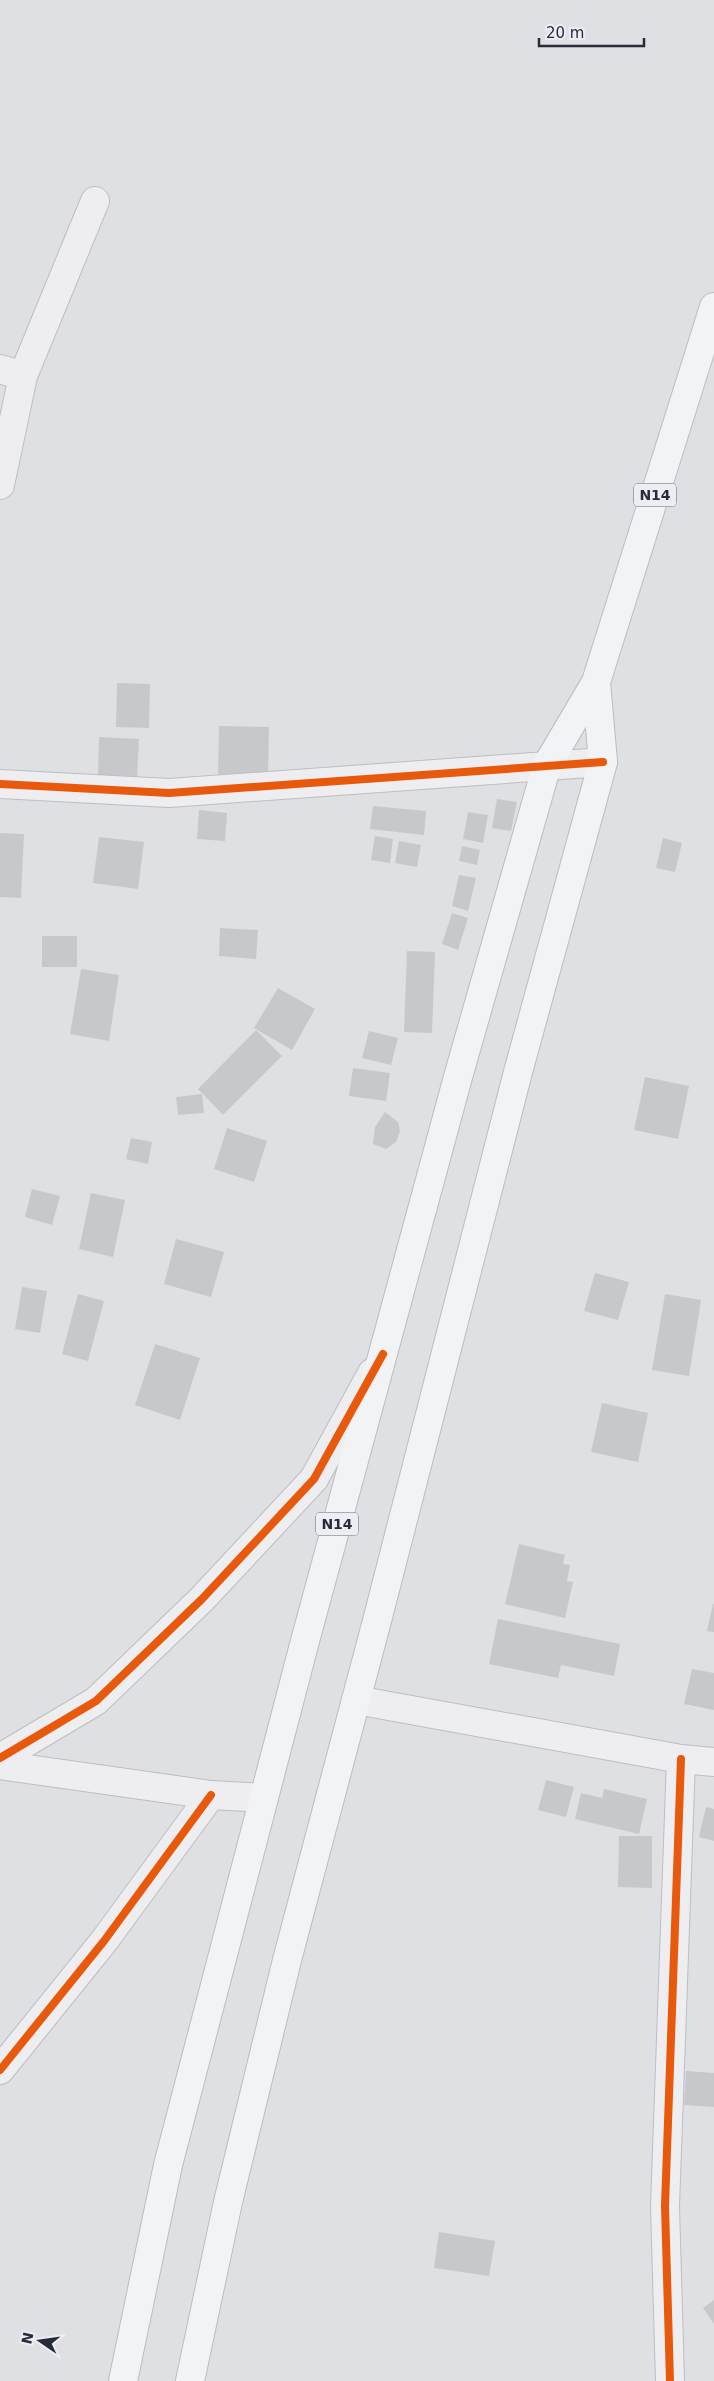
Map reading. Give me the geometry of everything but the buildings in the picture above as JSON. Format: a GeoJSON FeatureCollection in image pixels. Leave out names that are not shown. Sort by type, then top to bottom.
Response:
{"type":"FeatureCollection","features":[{"type":"Feature","properties":{"kind":"main road","name":"N14"},"geometry":{"type":"LineString","coordinates":[[123,2381],[168,2165],[264,1798],[458,1077],[547,765],[596,682],[714,307]]}},
{"type":"Feature","properties":{"kind":"main road","name":"N14"},"geometry":{"type":"LineString","coordinates":[[190,2381],[228,2202],[287,1960],[518,1072],[603,762],[596,682]]}},
{"type":"Feature","properties":{"kind":"street"},"geometry":{"type":"LineString","coordinates":[[0,485],[12,373],[95,201]]}},
{"type":"Feature","properties":{"kind":"street"},"geometry":{"type":"LineString","coordinates":[[0,784],[169,793],[603,762]]}},
{"type":"Feature","properties":{"kind":"street"},"geometry":{"type":"LineString","coordinates":[[0,1758],[96,1701],[202,1599],[314,1479],[383,1354]]}},
{"type":"Feature","properties":{"kind":"street"},"geometry":{"type":"LineString","coordinates":[[356,1700],[681,1759],[714,1762]]}},
{"type":"Feature","properties":{"kind":"street"},"geometry":{"type":"LineString","coordinates":[[670,2381],[665,2206],[681,1759]]}},
{"type":"Feature","properties":{"kind":"street"},"geometry":{"type":"LineString","coordinates":[[0,1764],[211,1795],[264,1798]]}},
{"type":"Feature","properties":{"kind":"street"},"geometry":{"type":"LineString","coordinates":[[5,2053],[104,1941],[211,1795]]}},
{"type":"Feature","properties":{"kind":"cycle path"},"geometry":{"type":"LineString","coordinates":[[0,784],[169,793],[603,762]]}},
{"type":"Feature","properties":{"kind":"cycle path"},"geometry":{"type":"LineString","coordinates":[[0,1758],[96,1701],[202,1599],[314,1479],[383,1354]]}},
{"type":"Feature","properties":{"kind":"cycle path"},"geometry":{"type":"LineString","coordinates":[[670,2381],[665,2206],[681,1759]]}},
{"type":"Feature","properties":{"kind":"cycle path"},"geometry":{"type":"LineString","coordinates":[[0,2070],[104,1941],[211,1795]]}}]}
